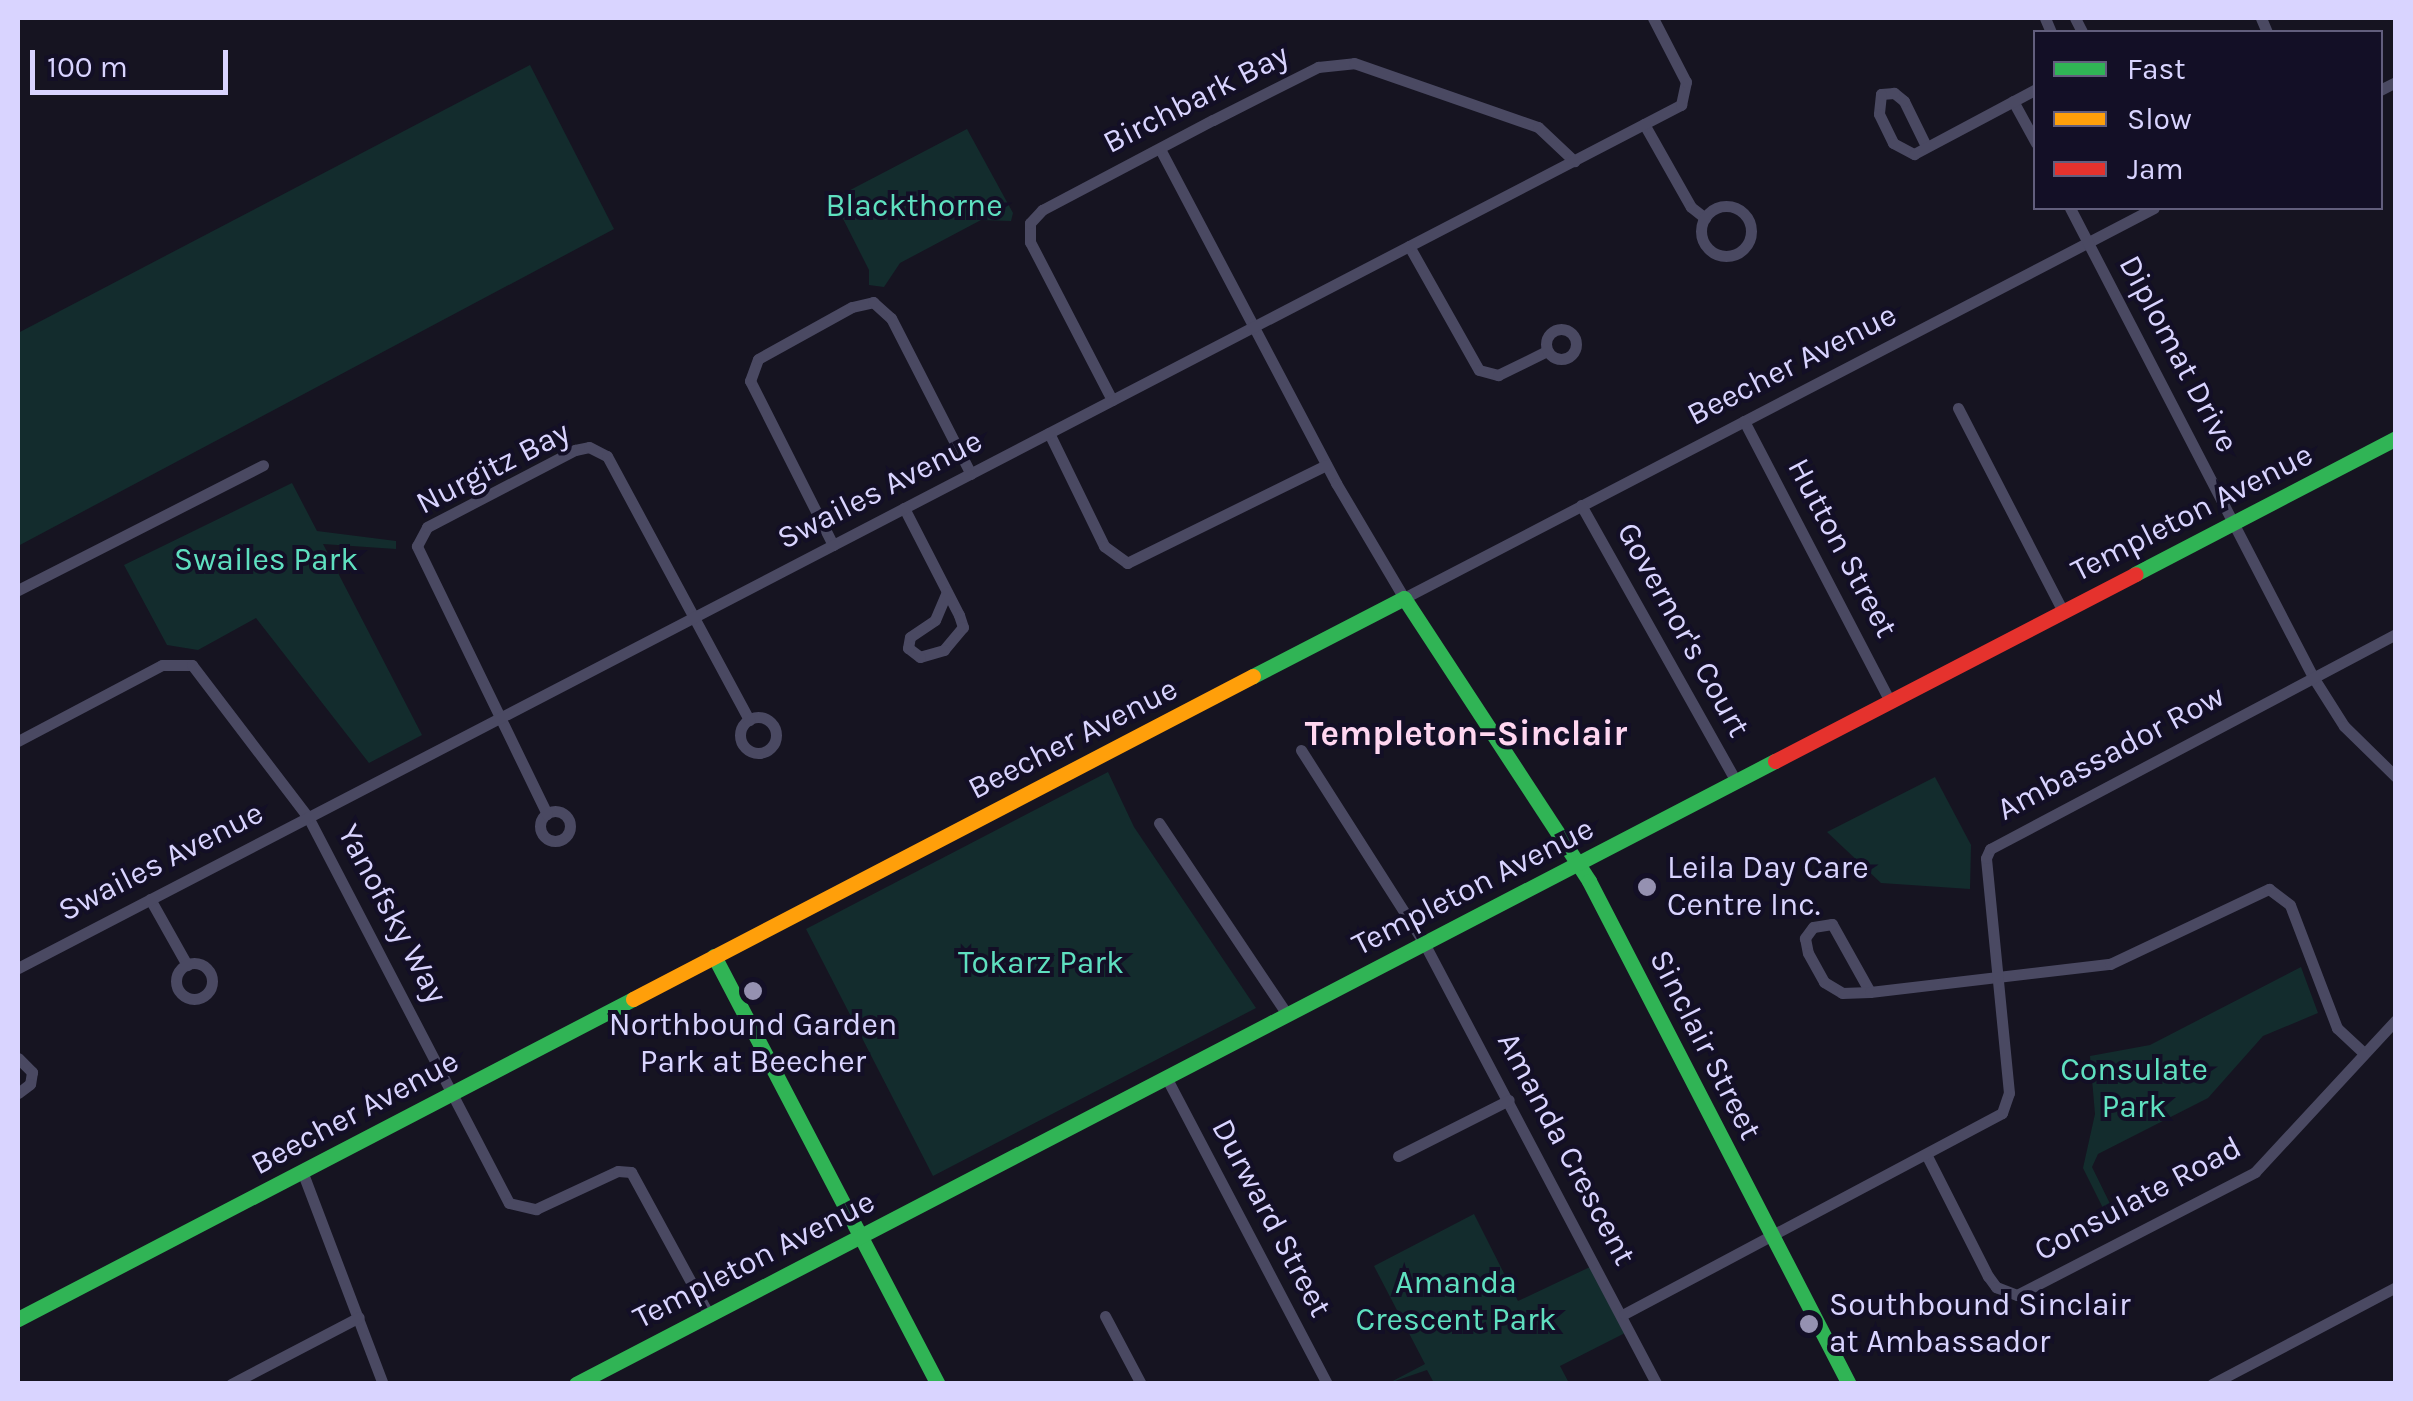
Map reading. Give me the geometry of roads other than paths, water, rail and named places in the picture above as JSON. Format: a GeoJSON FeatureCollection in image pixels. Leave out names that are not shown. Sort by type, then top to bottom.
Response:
{"type":"FeatureCollection","features":[{"type":"Feature","properties":{"kind":"street","name":"Swailes Avenue"},"geometry":{"type":"LineString","coordinates":[[18,968],[1682,105],[1688,92],[1653,18]]}},
{"type":"Feature","properties":{"kind":"street","name":"Birchbark Bay"},"geometry":{"type":"LineString","coordinates":[[1112,400],[1028,232],[1042,210],[1160,148],[1318,68],[1354,63],[1538,127],[1574,161]]}},
{"type":"Feature","properties":{"kind":"street"},"geometry":{"type":"LineString","coordinates":[[1926,146],[1904,101],[1894,92],[1880,94],[1878,114],[1893,144],[1905,154],[1926,146],[2033,90]]}},
{"type":"Feature","properties":{"kind":"street"},"geometry":{"type":"LineString","coordinates":[[2012,101],[2033,139]]}},
{"type":"Feature","properties":{"kind":"street"},"geometry":{"type":"LineString","coordinates":[[1644,124],[1691,206],[1705,218]]}},
{"type":"Feature","properties":{"kind":"street","name":"Sinclair Street"},"geometry":{"type":"LineString","coordinates":[[1160,148],[1326,465],[1404,598],[1578,863],[1849,1384]]}},
{"type":"Feature","properties":{"kind":"street"},"geometry":{"type":"LineString","coordinates":[[1718,207],[1743,212],[1752,229],[1744,248],[1729,256],[1712,253],[1702,239],[1705,218],[1718,207]]}},
{"type":"Feature","properties":{"kind":"street","name":"Diplomat Drive"},"geometry":{"type":"LineString","coordinates":[[2071,210],[2313,677],[2344,726],[2396,777]]}},
{"type":"Feature","properties":{"kind":"street","name":"Beecher Avenue"},"geometry":{"type":"LineString","coordinates":[[18,1319],[2150,210]]}},
{"type":"Feature","properties":{"kind":"street"},"geometry":{"type":"LineString","coordinates":[[1409,246],[1478,370],[1498,375],[1547,351]]}},
{"type":"Feature","properties":{"kind":"street"},"geometry":{"type":"LineString","coordinates":[[832,545],[750,381],[754,364],[766,353],[852,307],[873,302],[891,318],[971,474]]}},
{"type":"Feature","properties":{"kind":"street"},"geometry":{"type":"LineString","coordinates":[[1958,408],[2062,612]]}},
{"type":"Feature","properties":{"kind":"street","name":"Hutton Street"},"geometry":{"type":"LineString","coordinates":[[1744,421],[1890,701]]}},
{"type":"Feature","properties":{"kind":"street"},"geometry":{"type":"LineString","coordinates":[[1049,433],[1104,546],[1127,563],[1326,465]]}},
{"type":"Feature","properties":{"kind":"street","name":"Templeton Avenue"},"geometry":{"type":"LineString","coordinates":[[576,1384],[2396,438]]}},
{"type":"Feature","properties":{"kind":"street","name":"Nurgitz Bay"},"geometry":{"type":"LineString","coordinates":[[500,717],[419,558],[420,532],[574,450],[589,446],[607,456],[694,617]]}},
{"type":"Feature","properties":{"kind":"street"},"geometry":{"type":"LineString","coordinates":[[18,590],[263,465]]}},
{"type":"Feature","properties":{"kind":"street","name":"Governor's Court"},"geometry":{"type":"LineString","coordinates":[[1582,506],[1736,781]]}},
{"type":"Feature","properties":{"kind":"street"},"geometry":{"type":"LineString","coordinates":[[904,508],[947,592],[963,627],[959,637],[920,657],[908,648],[910,637],[935,620],[947,592]]}},
{"type":"Feature","properties":{"kind":"street"},"geometry":{"type":"LineString","coordinates":[[694,617],[749,720]]}},
{"type":"Feature","properties":{"kind":"street","name":"Ambassador Row"},"geometry":{"type":"LineString","coordinates":[[1624,1314],[1927,1156],[1994,1119],[2006,1105],[2000,977],[1986,858],[1990,849],[2396,634]]}},
{"type":"Feature","properties":{"kind":"street","name":"Yanofsky Way"},"geometry":{"type":"LineString","coordinates":[[18,741],[162,665],[184,662],[199,672],[308,817],[509,1204],[520,1210],[536,1209],[618,1171],[640,1181],[709,1315]]}},
{"type":"Feature","properties":{"kind":"street"},"geometry":{"type":"LineString","coordinates":[[500,717],[547,814]]}},
{"type":"Feature","properties":{"kind":"street","name":"Amanda Crescent"},"geometry":{"type":"LineString","coordinates":[[1301,750],[1424,943],[1624,1314],[1657,1384]]}},
{"type":"Feature","properties":{"kind":"street"},"geometry":{"type":"LineString","coordinates":[[1159,822],[1288,1014]]}},
{"type":"Feature","properties":{"kind":"street"},"geometry":{"type":"LineString","coordinates":[[1870,992],[1832,924],[1813,927],[1808,953],[1824,982],[1842,993],[1870,992],[2110,964],[2269,889],[2290,905],[2337,1028],[2363,1052]]}},
{"type":"Feature","properties":{"kind":"street"},"geometry":{"type":"LineString","coordinates":[[150,899],[187,964]]}},
{"type":"Feature","properties":{"kind":"street"},"geometry":{"type":"LineString","coordinates":[[714,956],[938,1384]]}},
{"type":"Feature","properties":{"kind":"street","name":"Consulate Road"},"geometry":{"type":"LineString","coordinates":[[1927,1156],[1988,1276],[1996,1287],[2017,1295],[2256,1172],[2396,1020]]}},
{"type":"Feature","properties":{"kind":"street"},"geometry":{"type":"LineString","coordinates":[[18,1058],[30,1066],[32,1078],[18,1093]]}},
{"type":"Feature","properties":{"kind":"street","name":"Durward Street"},"geometry":{"type":"LineString","coordinates":[[1166,1077],[1327,1384]]}},
{"type":"Feature","properties":{"kind":"street"},"geometry":{"type":"LineString","coordinates":[[1398,1156],[1508,1100]]}},
{"type":"Feature","properties":{"kind":"street"},"geometry":{"type":"LineString","coordinates":[[302,1171],[383,1384]]}},
{"type":"Feature","properties":{"kind":"street"},"geometry":{"type":"LineString","coordinates":[[2212,1384],[2230,1380],[2396,1287]]}},
{"type":"Feature","properties":{"kind":"street"},"geometry":{"type":"LineString","coordinates":[[1105,1316],[1141,1384]]}},
{"type":"Feature","properties":{"kind":"street"},"geometry":{"type":"LineString","coordinates":[[231,1384],[359,1317]]}},
{"type":"Feature","properties":{"kind":"place","name":"Leila Day Care Centre Inc."},"geometry":{"type":"Point","coordinates":[1647,887]}},
{"type":"Feature","properties":{"kind":"place","name":"Northbound Garden Park at Beecher"},"geometry":{"type":"Point","coordinates":[753,991]}},
{"type":"Feature","properties":{"kind":"place","name":"Southbound Sinclair at Ambassador"},"geometry":{"type":"Point","coordinates":[1809,1324]}},
{"type":"Feature","properties":{"kind":"district","name":"Templeton–Sinclair"},"geometry":{"type":"Point","coordinates":[1466,734]}},
{"type":"Feature","properties":{"kind":"park label","name":"Blackthorne"},"geometry":{"type":"Point","coordinates":[914,206]}},
{"type":"Feature","properties":{"kind":"park label","name":"Swailes Park"},"geometry":{"type":"Point","coordinates":[266,560]}},
{"type":"Feature","properties":{"kind":"park label","name":"Tokarz Park"},"geometry":{"type":"Point","coordinates":[1041,963]}},
{"type":"Feature","properties":{"kind":"park label","name":"Consulate Park"},"geometry":{"type":"Point","coordinates":[2134,1090]}},
{"type":"Feature","properties":{"kind":"park label","name":"Amanda Crescent Park"},"geometry":{"type":"Point","coordinates":[1456,1302]}}]}
